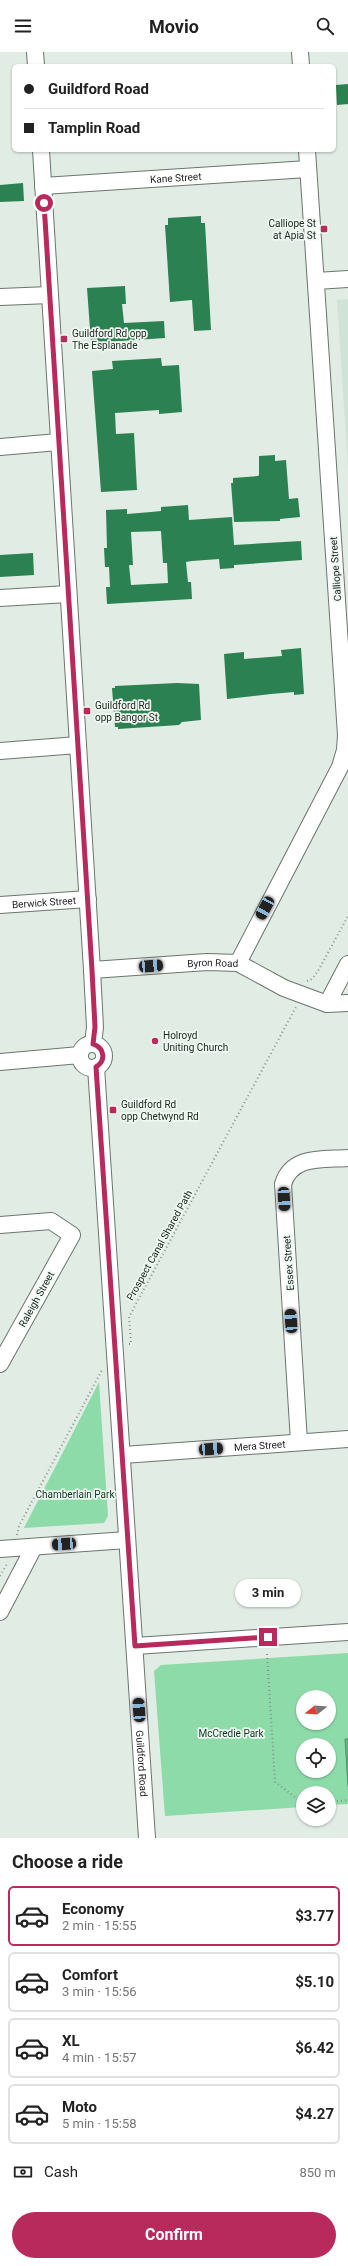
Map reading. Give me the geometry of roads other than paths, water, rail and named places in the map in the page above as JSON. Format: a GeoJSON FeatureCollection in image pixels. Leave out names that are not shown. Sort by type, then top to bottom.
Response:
{"type":"FeatureCollection","features":[{"type":"Feature","properties":{"kind":"street"},"geometry":{"type":"LineString","coordinates":[[35,52],[36,64]]}},
{"type":"Feature","properties":{"kind":"street"},"geometry":{"type":"LineString","coordinates":[[300,52],[301,64]]}},
{"type":"Feature","properties":{"kind":"street"},"geometry":{"type":"LineString","coordinates":[[41,152],[58,442],[88,899],[95,1027],[93,1044]]}},
{"type":"Feature","properties":{"kind":"street","name":"Calliope Street"},"geometry":{"type":"LineString","coordinates":[[238,963],[340,767],[345,750],[346,735],[307,152]]}},
{"type":"Feature","properties":{"kind":"street","name":"Kane Street"},"geometry":{"type":"LineString","coordinates":[[43,186],[308,169]]}},
{"type":"Feature","properties":{"kind":"street"},"geometry":{"type":"LineString","coordinates":[[316,281],[348,280]]}},
{"type":"Feature","properties":{"kind":"street"},"geometry":{"type":"LineString","coordinates":[[0,298],[50,295]]}},
{"type":"Feature","properties":{"kind":"street"},"geometry":{"type":"LineString","coordinates":[[0,447],[58,442]]}},
{"type":"Feature","properties":{"kind":"street"},"geometry":{"type":"LineString","coordinates":[[0,598],[68,594]]}},
{"type":"Feature","properties":{"kind":"street"},"geometry":{"type":"LineString","coordinates":[[0,751],[78,745]]}},
{"type":"Feature","properties":{"kind":"street","name":"Berwick Street"},"geometry":{"type":"LineString","coordinates":[[0,905],[88,899]]}},
{"type":"Feature","properties":{"kind":"street","name":"Byron Road"},"geometry":{"type":"LineString","coordinates":[[92,970],[207,962],[238,963],[289,990],[327,1004],[348,1003]]}},
{"type":"Feature","properties":{"kind":"street"},"geometry":{"type":"LineString","coordinates":[[327,1004],[348,964]]}},
{"type":"Feature","properties":{"kind":"street"},"geometry":{"type":"LineString","coordinates":[[93,1044],[100,1048],[103,1055],[102,1062],[96,1067],[85,1065],[80,1055],[83,1048],[93,1044]]}},
{"type":"Feature","properties":{"kind":"street"},"geometry":{"type":"LineString","coordinates":[[0,1062],[80,1055]]}},
{"type":"Feature","properties":{"kind":"street","name":"Guildford Road"},"geometry":{"type":"LineString","coordinates":[[96,1067],[116,1346],[127,1540],[147,1838]]}},
{"type":"Feature","properties":{"kind":"street","name":"Essex Street"},"geometry":{"type":"LineString","coordinates":[[299,1442],[283,1184],[286,1173],[294,1165],[306,1162],[348,1158]]}},
{"type":"Feature","properties":{"kind":"street","name":"Raleigh Street"},"geometry":{"type":"LineString","coordinates":[[0,1224],[51,1221],[72,1235],[0,1364]]}},
{"type":"Feature","properties":{"kind":"street","name":"Mera Street"},"geometry":{"type":"LineString","coordinates":[[123,1455],[348,1439]]}},
{"type":"Feature","properties":{"kind":"street"},"geometry":{"type":"LineString","coordinates":[[7,1549],[127,1540]]}},
{"type":"Feature","properties":{"kind":"street"},"geometry":{"type":"LineString","coordinates":[[0,1612],[34,1547]]}},
{"type":"Feature","properties":{"kind":"street"},"geometry":{"type":"LineString","coordinates":[[135,1646],[348,1632]]}},
{"type":"Feature","properties":{"kind":"place","name":"Calliope St at Apia St"},"geometry":{"type":"Point","coordinates":[324,229]}},
{"type":"Feature","properties":{"kind":"place","name":"Guildford Rd opp The Esplanade"},"geometry":{"type":"Point","coordinates":[64,339]}},
{"type":"Feature","properties":{"kind":"place","name":"Guildford Rd opp Bangor St"},"geometry":{"type":"Point","coordinates":[87,711]}},
{"type":"Feature","properties":{"kind":"place","name":"Holroyd Uniting Church"},"geometry":{"type":"Point","coordinates":[155,1041]}},
{"type":"Feature","properties":{"kind":"place","name":"Guildford Rd opp Chetwynd Rd"},"geometry":{"type":"Point","coordinates":[113,1110]}},
{"type":"Feature","properties":{"kind":"park label","name":"Chamberlain Park"},"geometry":{"type":"Point","coordinates":[75,1494]}},
{"type":"Feature","properties":{"kind":"park label","name":"McCredie Park"},"geometry":{"type":"Point","coordinates":[231,1733]}}]}
